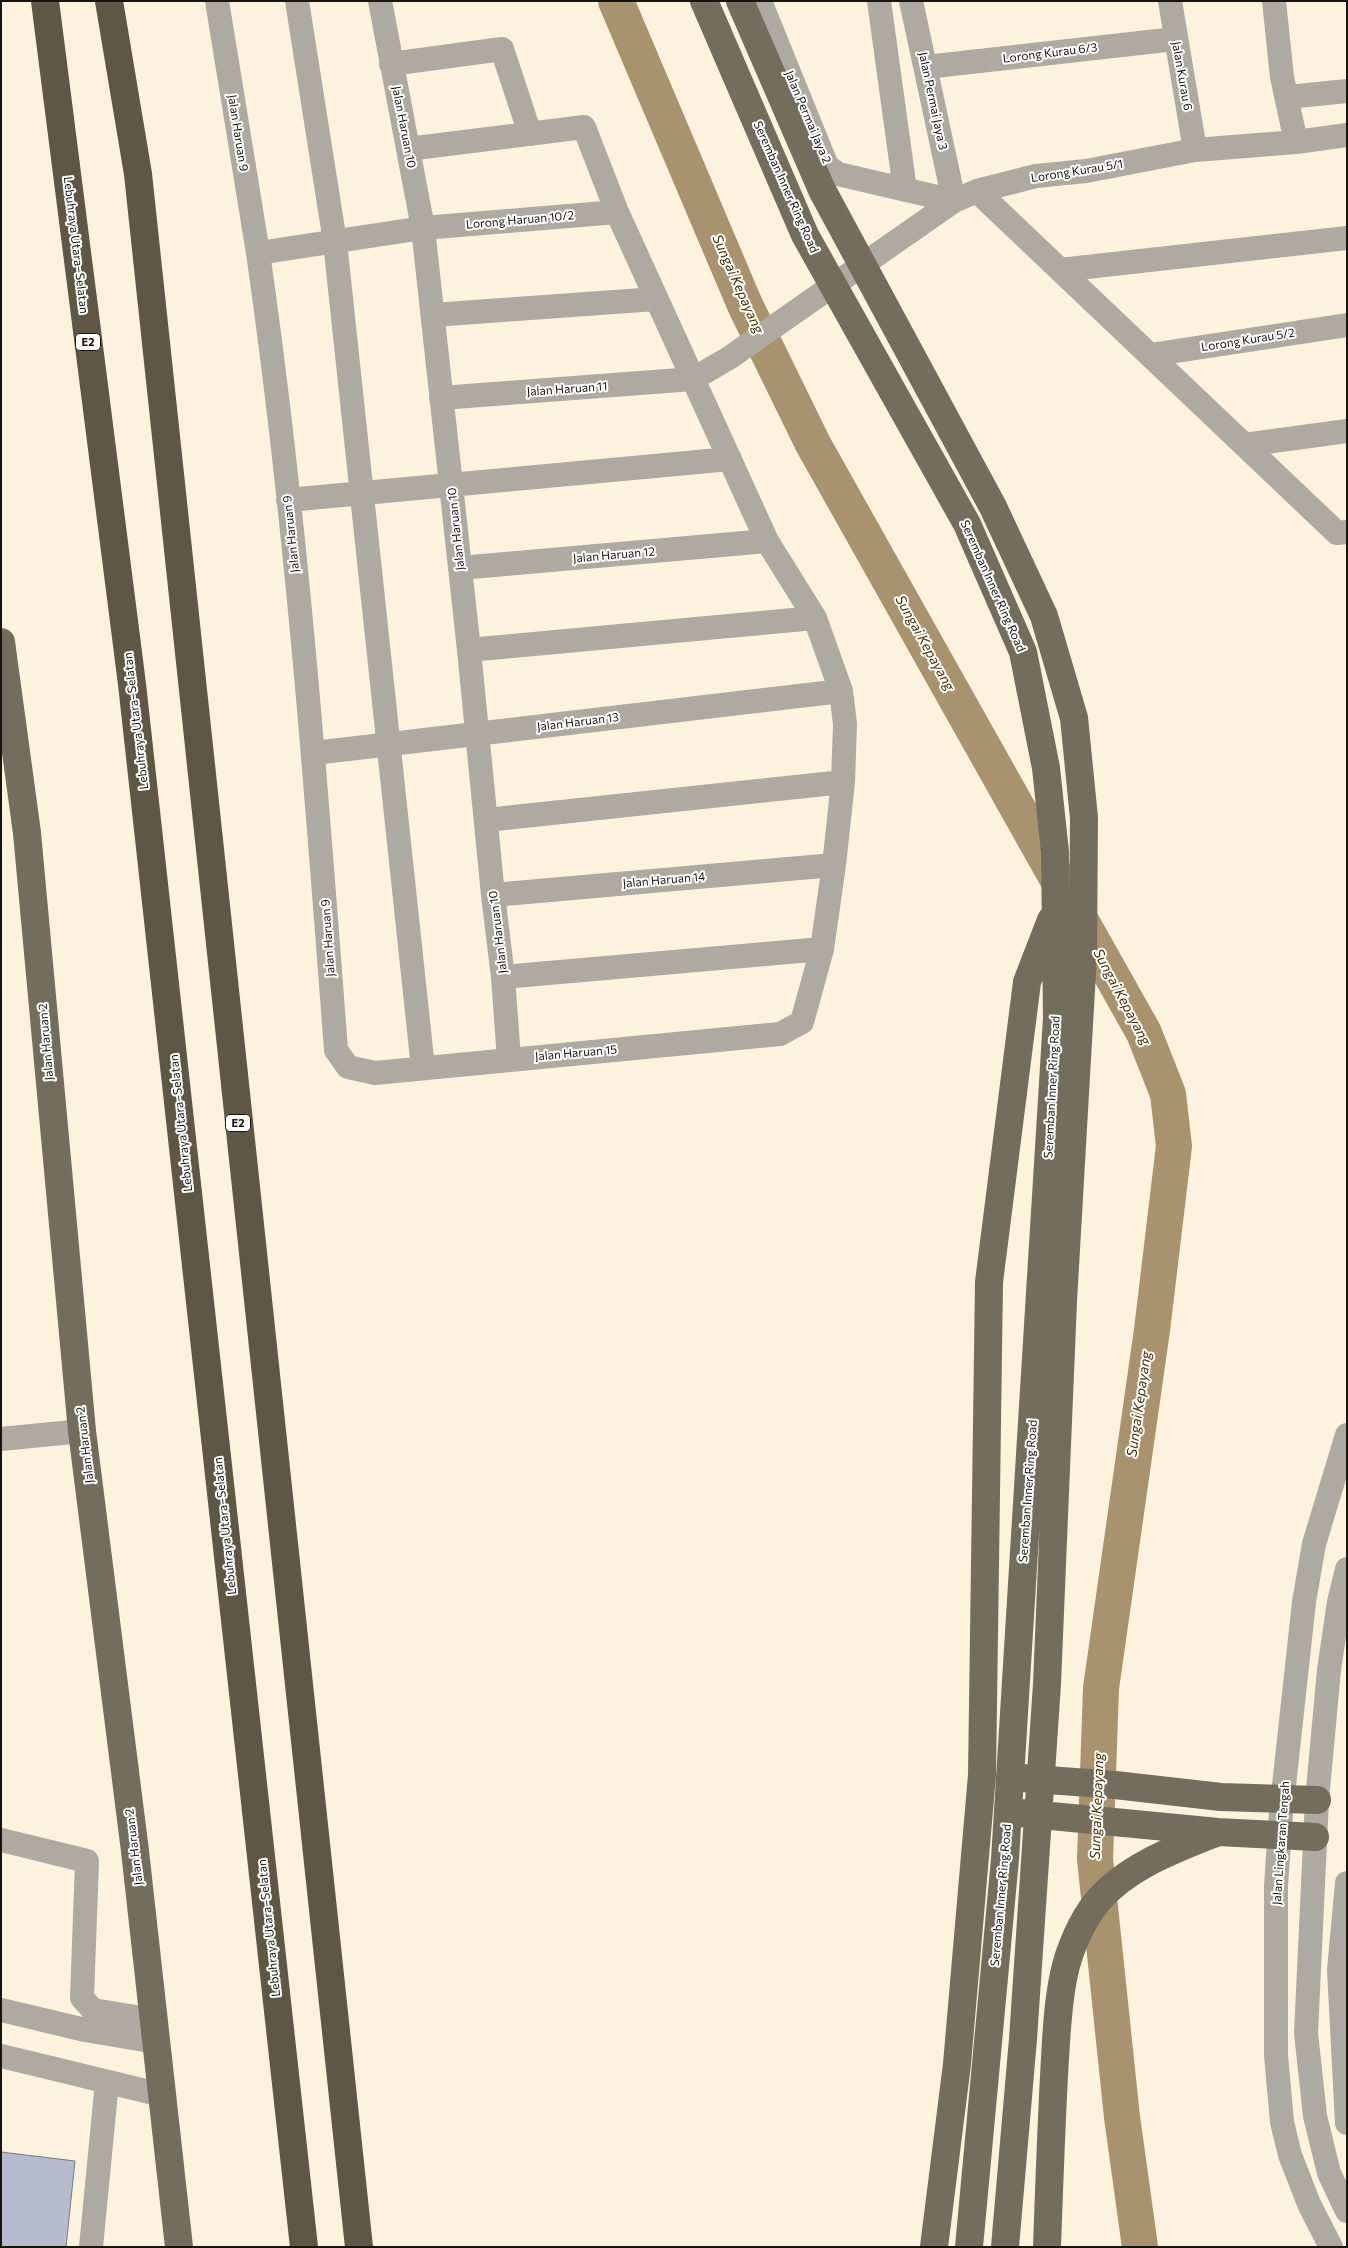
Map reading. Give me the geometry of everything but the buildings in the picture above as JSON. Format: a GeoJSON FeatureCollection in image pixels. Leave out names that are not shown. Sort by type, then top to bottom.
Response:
{"type":"FeatureCollection","features":[{"type":"Feature","properties":{"kind":"highway","name":"Lebuhraya Utara–Selatan"},"geometry":{"type":"LineString","coordinates":[[45,1],[132,684],[304,2247]]}},
{"type":"Feature","properties":{"kind":"highway","name":"E2"},"geometry":{"type":"LineString","coordinates":[[109,1],[138,174],[359,2247]]}},
{"type":"Feature","properties":{"kind":"main road","name":"Seremban Inner Ring Road"},"geometry":{"type":"LineString","coordinates":[[704,1],[806,235],[967,524],[1023,652],[1046,768],[1067,1022],[1063,1302],[1047,1684],[1023,2039],[1005,2247]]}},
{"type":"Feature","properties":{"kind":"main road","name":"Seremban Inner Ring Road"},"geometry":{"type":"LineString","coordinates":[[740,1],[822,190],[992,507],[1044,616],[1074,718],[1084,818],[1083,955],[1067,1022],[1005,1859],[969,2247]]}},
{"type":"Feature","properties":{"kind":"main road","name":"Jalan Haruan 2"},"geometry":{"type":"LineString","coordinates":[[1,642],[3,672],[27,833],[82,1431],[135,1851],[179,2247]]}},
{"type":"Feature","properties":{"kind":"main road"},"geometry":{"type":"LineString","coordinates":[[934,2247],[957,2064],[982,1776],[989,1282],[1027,982],[1056,907]]}},
{"type":"Feature","properties":{"kind":"main road"},"geometry":{"type":"LineString","coordinates":[[982,1776],[1115,1785],[1221,1797],[1317,1800]]}},
{"type":"Feature","properties":{"kind":"main road"},"geometry":{"type":"LineString","coordinates":[[978,1810],[1052,1814],[1218,1832],[1315,1837]]}},
{"type":"Feature","properties":{"kind":"main road"},"geometry":{"type":"LineString","coordinates":[[1046,2247],[1056,2048],[1064,1973],[1074,1946],[1085,1920],[1098,1901],[1116,1885],[1149,1862],[1218,1832]]}},
{"type":"Feature","properties":{"kind":"street","name":"Jalan Haruan 9"},"geometry":{"type":"LineString","coordinates":[[217,1],[258,253],[288,500],[314,753],[336,1050],[348,1067]]}},
{"type":"Feature","properties":{"kind":"street"},"geometry":{"type":"LineString","coordinates":[[297,1],[335,242],[423,1068]]}},
{"type":"Feature","properties":{"kind":"street","name":"Jalan Haruan 10"},"geometry":{"type":"LineString","coordinates":[[380,1],[422,228],[433,315],[470,650],[493,895],[503,977],[509,1060]]}},
{"type":"Feature","properties":{"kind":"street","name":"Jalan Permai Jaya 2"},"geometry":{"type":"LineString","coordinates":[[760,1],[827,166],[838,174],[954,201]]}},
{"type":"Feature","properties":{"kind":"street"},"geometry":{"type":"LineString","coordinates":[[879,1],[905,190]]}},
{"type":"Feature","properties":{"kind":"street","name":"Jalan Permai Jaya 3"},"geometry":{"type":"LineString","coordinates":[[911,1],[954,201]]}},
{"type":"Feature","properties":{"kind":"street","name":"Jalan Kurau 6"},"geometry":{"type":"LineString","coordinates":[[1170,1],[1195,150]]}},
{"type":"Feature","properties":{"kind":"street"},"geometry":{"type":"LineString","coordinates":[[1274,1],[1282,77],[1296,142]]}},
{"type":"Feature","properties":{"kind":"street","name":"Lorong Kurau 6/3"},"geometry":{"type":"LineString","coordinates":[[926,67],[1175,38]]}},
{"type":"Feature","properties":{"kind":"street"},"geometry":{"type":"LineString","coordinates":[[391,64],[502,49],[530,134]]}},
{"type":"Feature","properties":{"kind":"street"},"geometry":{"type":"LineString","coordinates":[[1288,98],[1347,91]]}},
{"type":"Feature","properties":{"kind":"street"},"geometry":{"type":"LineString","coordinates":[[408,149],[584,127],[617,212],[767,541],[815,618],[841,691],[845,724],[843,782],[822,949],[503,977]]}},
{"type":"Feature","properties":{"kind":"street","name":"Lorong Kurau 5/1"},"geometry":{"type":"LineString","coordinates":[[693,379],[729,358],[954,201],[977,191],[1036,176],[1086,171],[1195,150],[1296,142],[1347,135]]}},
{"type":"Feature","properties":{"kind":"street"},"geometry":{"type":"LineString","coordinates":[[977,191],[1244,445],[1342,533]]}},
{"type":"Feature","properties":{"kind":"street","name":"Lorong Haruan 10/2"},"geometry":{"type":"LineString","coordinates":[[258,253],[422,228],[617,212]]}},
{"type":"Feature","properties":{"kind":"street"},"geometry":{"type":"LineString","coordinates":[[1060,270],[1347,238]]}},
{"type":"Feature","properties":{"kind":"street"},"geometry":{"type":"LineString","coordinates":[[433,315],[656,299]]}},
{"type":"Feature","properties":{"kind":"street","name":"Lorong Kurau 5/2"},"geometry":{"type":"LineString","coordinates":[[1150,355],[1347,324]]}},
{"type":"Feature","properties":{"kind":"street","name":"Jalan Haruan 11"},"geometry":{"type":"LineString","coordinates":[[441,398],[693,379]]}},
{"type":"Feature","properties":{"kind":"street"},"geometry":{"type":"LineString","coordinates":[[1244,445],[1347,431]]}},
{"type":"Feature","properties":{"kind":"street"},"geometry":{"type":"LineString","coordinates":[[288,500],[730,459]]}},
{"type":"Feature","properties":{"kind":"street","name":"Jalan Haruan 12"},"geometry":{"type":"LineString","coordinates":[[460,568],[767,541]]}},
{"type":"Feature","properties":{"kind":"street"},"geometry":{"type":"LineString","coordinates":[[470,650],[815,618]]}},
{"type":"Feature","properties":{"kind":"street","name":"Jalan Haruan 13"},"geometry":{"type":"LineString","coordinates":[[314,753],[841,691]]}},
{"type":"Feature","properties":{"kind":"street"},"geometry":{"type":"LineString","coordinates":[[486,820],[843,782]]}},
{"type":"Feature","properties":{"kind":"street","name":"Jalan Haruan 14"},"geometry":{"type":"LineString","coordinates":[[493,895],[834,865]]}},
{"type":"Feature","properties":{"kind":"street","name":"Jalan Haruan 15"},"geometry":{"type":"LineString","coordinates":[[348,1067],[375,1073],[780,1034],[802,1022],[822,949]]}},
{"type":"Feature","properties":{"kind":"street"},"geometry":{"type":"LineString","coordinates":[[1,1439],[82,1431]]}},
{"type":"Feature","properties":{"kind":"street","name":"Jalan Lingkaran Tengah"},"geometry":{"type":"LineString","coordinates":[[1331,2247],[1309,2204],[1290,2155],[1282,2122],[1276,2055],[1276,1886],[1279,1835],[1304,1602],[1314,1544],[1347,1435]]}},
{"type":"Feature","properties":{"kind":"street"},"geometry":{"type":"LineString","coordinates":[[1347,1569],[1339,1602],[1329,1670],[1317,1800],[1308,1948],[1306,2033],[1315,2116],[1329,2173],[1347,2211]]}},
{"type":"Feature","properties":{"kind":"street"},"geometry":{"type":"LineString","coordinates":[[1,1840],[87,1861],[82,1998],[94,2010],[155,2031]]}},
{"type":"Feature","properties":{"kind":"street"},"geometry":{"type":"LineString","coordinates":[[1347,1883],[1343,1970],[1347,2123]]}},
{"type":"Feature","properties":{"kind":"street"},"geometry":{"type":"LineString","coordinates":[[1308,1948],[1328,1965],[1343,1970]]}},
{"type":"Feature","properties":{"kind":"street"},"geometry":{"type":"LineString","coordinates":[[1,2010],[85,2030],[155,2031]]}},
{"type":"Feature","properties":{"kind":"street"},"geometry":{"type":"LineString","coordinates":[[1,2056],[162,2095]]}},
{"type":"Feature","properties":{"kind":"street"},"geometry":{"type":"LineString","coordinates":[[91,2247],[107,2082]]}},
{"type":"Feature","properties":{"kind":"waterway","name":"Sungai Kepayang"},"geometry":{"type":"LineString","coordinates":[[616,1],[745,305],[813,444],[1144,1033],[1168,1094],[1174,1146],[1152,1330],[1101,1688],[1095,1859],[1122,2117],[1140,2247]]}}]}
